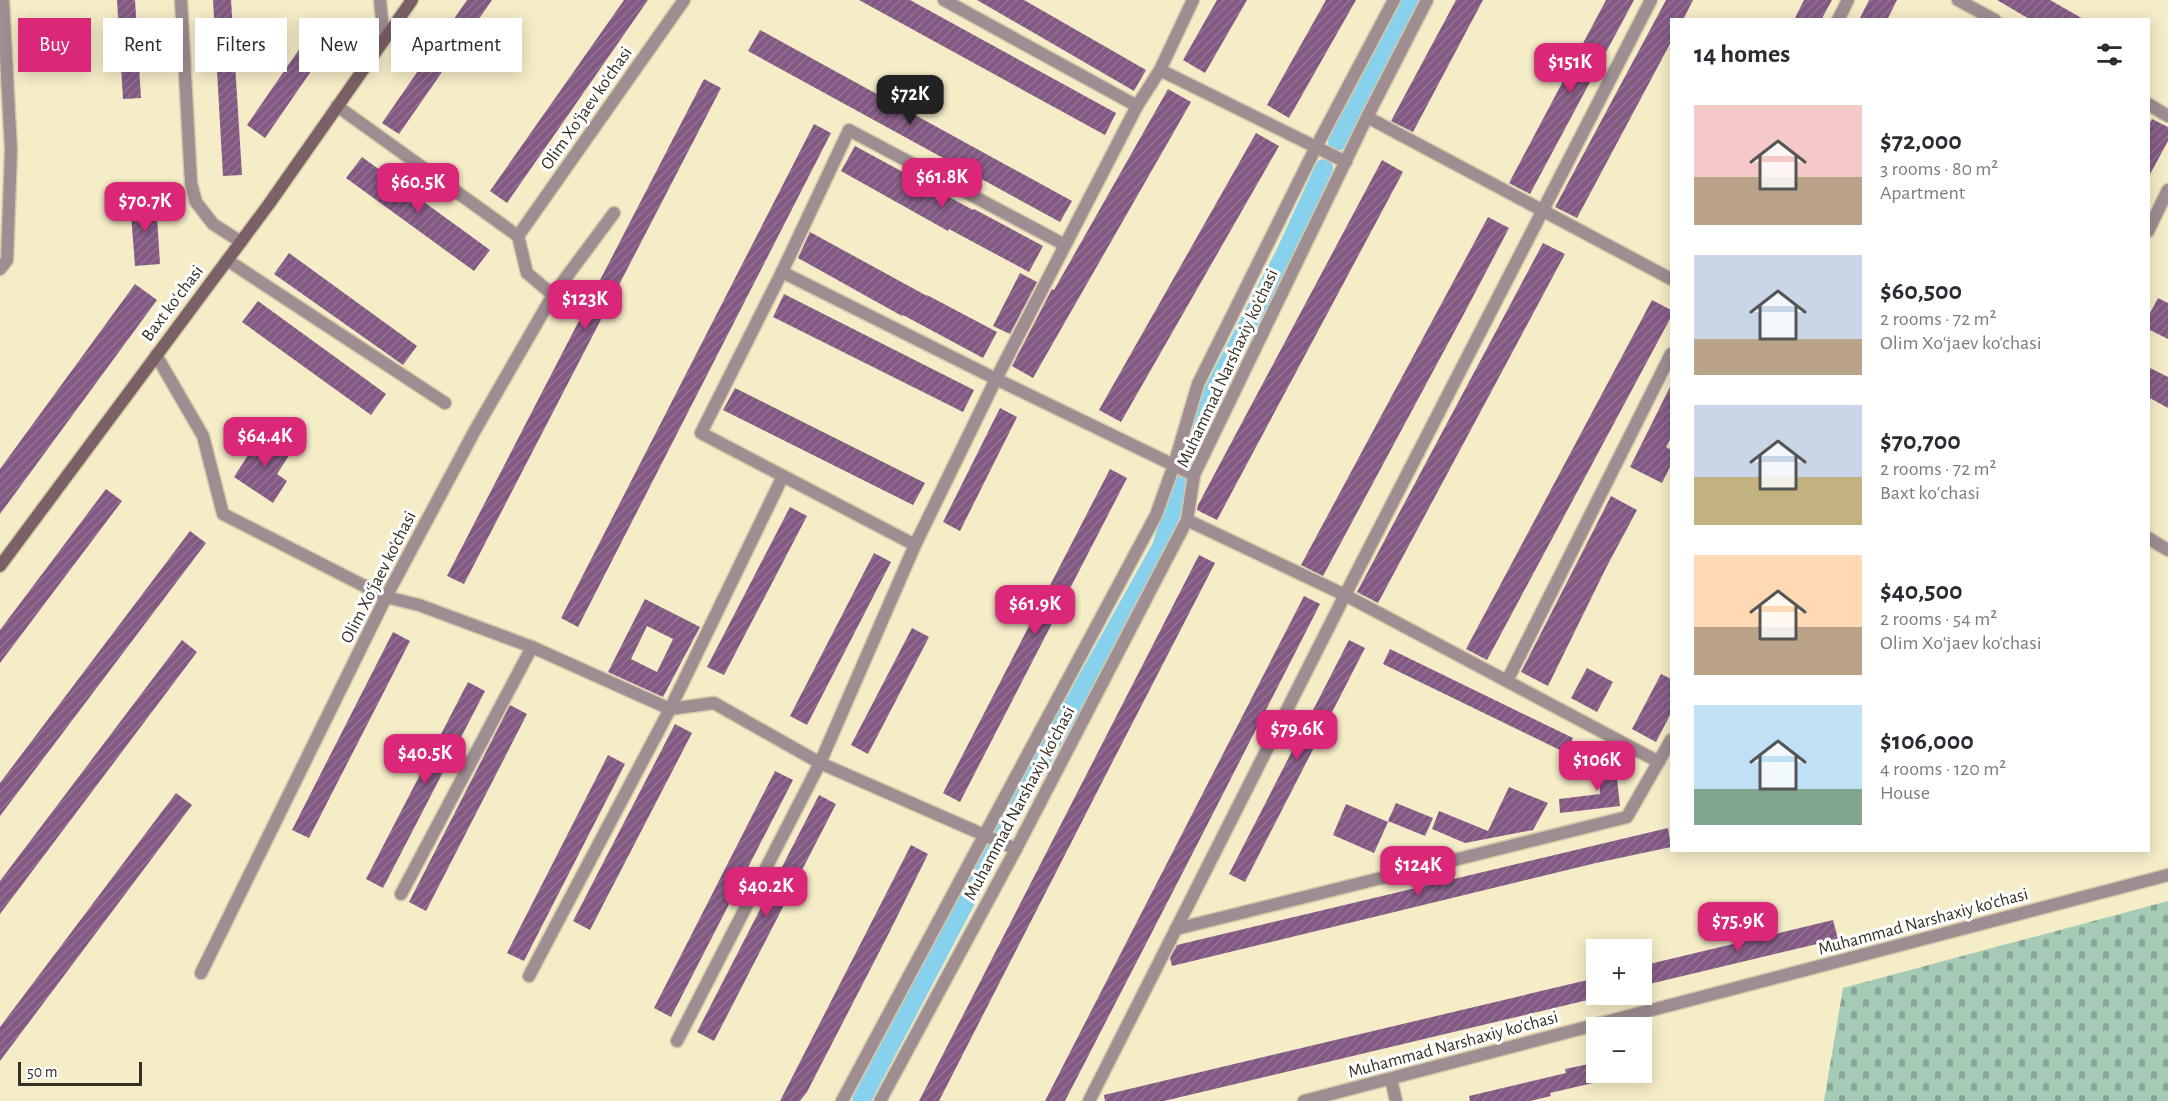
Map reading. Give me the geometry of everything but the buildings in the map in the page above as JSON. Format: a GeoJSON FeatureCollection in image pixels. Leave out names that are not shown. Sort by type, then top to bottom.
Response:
{"type":"FeatureCollection","features":[{"type":"Feature","properties":{"kind":"main road","name":"Baxt koʻchasi"},"geometry":{"type":"LineString","coordinates":[[0,566],[241,242],[412,0]]}},
{"type":"Feature","properties":{"kind":"street"},"geometry":{"type":"LineString","coordinates":[[0,269],[8,260],[11,150],[3,0]]}},
{"type":"Feature","properties":{"kind":"street"},"geometry":{"type":"LineString","coordinates":[[181,0],[191,183],[196,202],[213,224],[241,242]]}},
{"type":"Feature","properties":{"kind":"street"},"geometry":{"type":"LineString","coordinates":[[380,0],[384,40]]}},
{"type":"Feature","properties":{"kind":"street","name":"Olim Xoʻjaev ko'chasi"},"geometry":{"type":"LineString","coordinates":[[518,236],[684,0]]}},
{"type":"Feature","properties":{"kind":"street"},"geometry":{"type":"LineString","coordinates":[[944,0],[1137,106]]}},
{"type":"Feature","properties":{"kind":"street"},"geometry":{"type":"LineString","coordinates":[[677,1041],[820,763],[915,545],[996,379],[1137,106],[1160,70],[1193,0]]}},
{"type":"Feature","properties":{"kind":"street"},"geometry":{"type":"LineString","coordinates":[[842,1101],[1156,515],[1174,465],[1198,384],[1316,147],[1394,0]]}},
{"type":"Feature","properties":{"kind":"street","name":"Muhammad Narshaxiy ko'chasi"},"geometry":{"type":"LineString","coordinates":[[880,1101],[1016,849],[1187,520],[1194,475],[1367,117],[1427,0]]}},
{"type":"Feature","properties":{"kind":"street"},"geometry":{"type":"LineString","coordinates":[[1089,1101],[1345,595],[1651,0]]}},
{"type":"Feature","properties":{"kind":"street"},"geometry":{"type":"LineString","coordinates":[[1839,18],[1848,0]]}},
{"type":"Feature","properties":{"kind":"street"},"geometry":{"type":"LineString","coordinates":[[1958,0],[1991,18]]}},
{"type":"Feature","properties":{"kind":"street"},"geometry":{"type":"LineString","coordinates":[[1160,70],[1346,162]]}},
{"type":"Feature","properties":{"kind":"street"},"geometry":{"type":"LineString","coordinates":[[2150,105],[2168,116]]}},
{"type":"Feature","properties":{"kind":"street"},"geometry":{"type":"LineString","coordinates":[[337,106],[518,236],[527,273],[553,295]]}},
{"type":"Feature","properties":{"kind":"street"},"geometry":{"type":"LineString","coordinates":[[1367,117],[1670,278]]}},
{"type":"Feature","properties":{"kind":"street"},"geometry":{"type":"LineString","coordinates":[[915,545],[701,433],[782,273],[849,130],[1065,245]]}},
{"type":"Feature","properties":{"kind":"street"},"geometry":{"type":"LineString","coordinates":[[2150,227],[2168,190]]}},
{"type":"Feature","properties":{"kind":"street","name":"Olim Xoʻjaev ko'chasi"},"geometry":{"type":"LineString","coordinates":[[201,973],[386,597],[474,432],[553,295],[614,213]]}},
{"type":"Feature","properties":{"kind":"street"},"geometry":{"type":"LineString","coordinates":[[227,260],[445,403]]}},
{"type":"Feature","properties":{"kind":"street"},"geometry":{"type":"LineString","coordinates":[[782,273],[1194,475]]}},
{"type":"Feature","properties":{"kind":"street"},"geometry":{"type":"LineString","coordinates":[[156,355],[203,436],[223,514],[386,597],[420,605],[532,647],[670,710],[714,703],[820,763],[1016,849]]}},
{"type":"Feature","properties":{"kind":"street"},"geometry":{"type":"LineString","coordinates":[[1507,681],[1670,356]]}},
{"type":"Feature","properties":{"kind":"street"},"geometry":{"type":"LineString","coordinates":[[529,976],[670,710],[783,476]]}},
{"type":"Feature","properties":{"kind":"street"},"geometry":{"type":"LineString","coordinates":[[1187,520],[1345,595],[1659,762]]}},
{"type":"Feature","properties":{"kind":"street"},"geometry":{"type":"LineString","coordinates":[[2150,539],[2168,550]]}},
{"type":"Feature","properties":{"kind":"street"},"geometry":{"type":"LineString","coordinates":[[400,894],[532,647]]}},
{"type":"Feature","properties":{"kind":"street"},"geometry":{"type":"LineString","coordinates":[[1176,929],[1627,817],[1670,742]]}},
{"type":"Feature","properties":{"kind":"street","name":"Muhammad Narshaxiy ko'chasi"},"geometry":{"type":"LineString","coordinates":[[1304,1101],[2168,875]]}},
{"type":"Feature","properties":{"kind":"street"},"geometry":{"type":"LineString","coordinates":[[1391,1079],[1396,1101]]}},
{"type":"Feature","properties":{"kind":"green space"},"geometry":{"type":"Polygon","coordinates":[[[2168,901],[2168,1101],[1824,1101],[1843,988],[2168,901]]]}},
{"type":"Feature","properties":{"kind":"waterway"},"geometry":{"type":"LineString","coordinates":[[1337,142],[1411,0]]}},
{"type":"Feature","properties":{"kind":"waterway"},"geometry":{"type":"LineString","coordinates":[[861,1101],[1013,812],[1161,547],[1198,428],[1212,393],[1284,255],[1324,168]]}}]}
